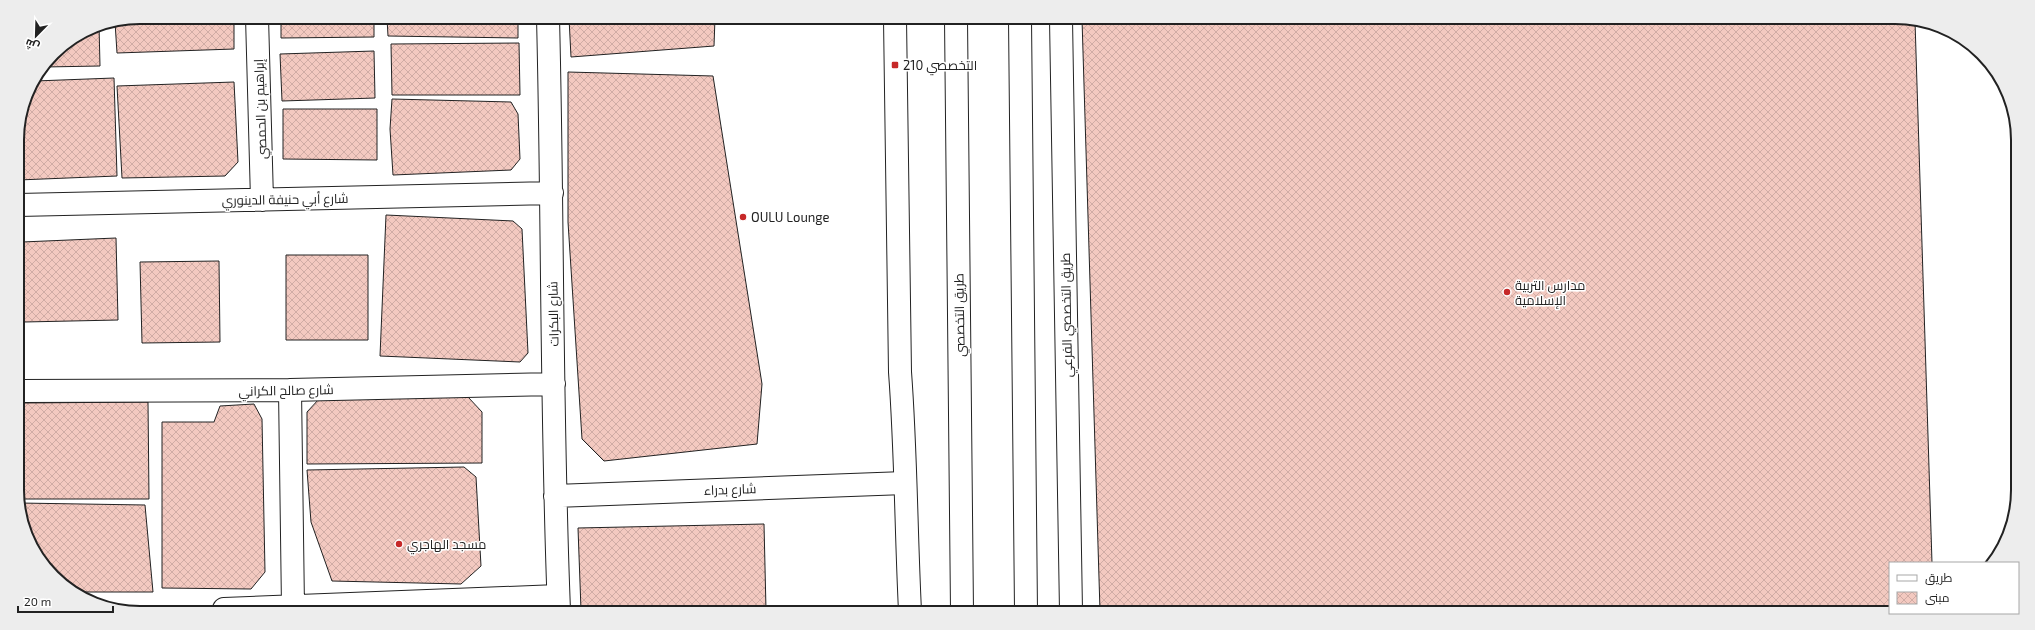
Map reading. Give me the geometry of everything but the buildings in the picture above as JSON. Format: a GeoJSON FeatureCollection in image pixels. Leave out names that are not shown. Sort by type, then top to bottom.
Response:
{"type":"FeatureCollection","features":[{"type":"Feature","properties":{"kind":"street","name":"إبراهيم بن الحمصي"},"geometry":{"type":"LineString","coordinates":[[257,24],[262,200]]}},
{"type":"Feature","properties":{"kind":"street","name":"شارع البكرات"},"geometry":{"type":"LineString","coordinates":[[548,24],[552,193],[555,496],[559,603]]}},
{"type":"Feature","properties":{"kind":"street"},"geometry":{"type":"LineString","coordinates":[[895,24],[900,372],[904,429],[910,606]]}},
{"type":"Feature","properties":{"kind":"street","name":"طريق التخصصي"},"geometry":{"type":"LineString","coordinates":[[956,24],[962,606]]}},
{"type":"Feature","properties":{"kind":"street"},"geometry":{"type":"LineString","coordinates":[[1020,24],[1026,606]]}},
{"type":"Feature","properties":{"kind":"street","name":"طريق التخصصي الفرعي"},"geometry":{"type":"LineString","coordinates":[[1061,24],[1071,606]]}},
{"type":"Feature","properties":{"kind":"street","name":"شارع أبي حنيفة الدينوري"},"geometry":{"type":"LineString","coordinates":[[24,205],[552,193]]}},
{"type":"Feature","properties":{"kind":"street","name":"شارع صالح الكراني"},"geometry":{"type":"LineString","coordinates":[[24,391],[290,390],[554,384]]}},
{"type":"Feature","properties":{"kind":"street"},"geometry":{"type":"LineString","coordinates":[[290,390],[293,606]]}},
{"type":"Feature","properties":{"kind":"street","name":"شارع بدراء"},"geometry":{"type":"LineString","coordinates":[[555,496],[905,483]]}},
{"type":"Feature","properties":{"kind":"street"},"geometry":{"type":"LineString","coordinates":[[360,606],[559,603]]}},
{"type":"Feature","properties":{"kind":"place","name":"التخصصي 210"},"geometry":{"type":"Point","coordinates":[895,65]}},
{"type":"Feature","properties":{"kind":"place","name":"OULU Lounge"},"geometry":{"type":"Point","coordinates":[743,217]}},
{"type":"Feature","properties":{"kind":"place","name":"مدارس التربية الإسلامية"},"geometry":{"type":"Point","coordinates":[1507,292]}},
{"type":"Feature","properties":{"kind":"place","name":"مسجد الهاجري"},"geometry":{"type":"Point","coordinates":[399,544]}}]}
